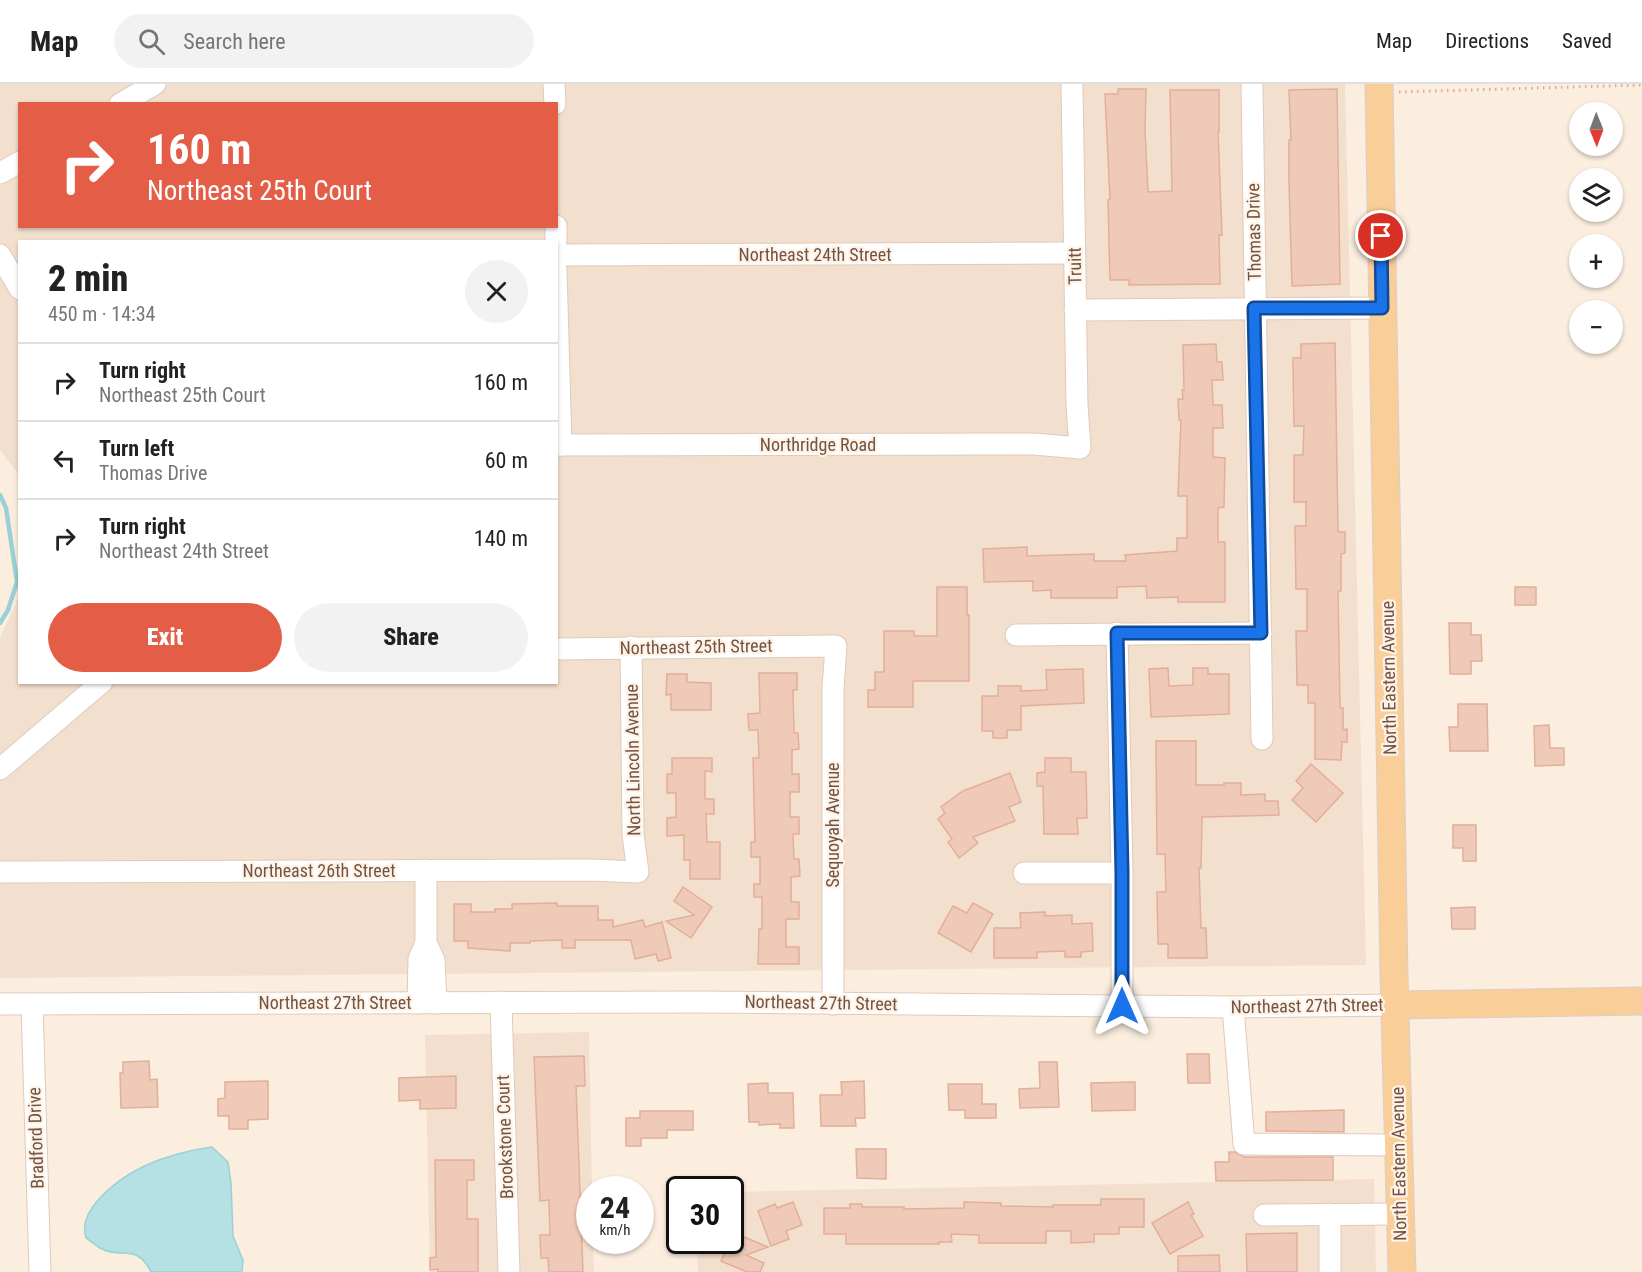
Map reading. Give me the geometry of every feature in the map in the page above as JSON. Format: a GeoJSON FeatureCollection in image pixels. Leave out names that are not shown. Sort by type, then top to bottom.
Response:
{"type":"FeatureCollection","features":[{"type":"Feature","properties":{"kind":"main road","name":"North Eastern Avenue"},"geometry":{"type":"LineString","coordinates":[[1379,88],[1395,1005],[1402,1272]]}},
{"type":"Feature","properties":{"kind":"main road","name":"Northeast 27th Street"},"geometry":{"type":"LineString","coordinates":[[1395,1005],[1642,1001]]}},
{"type":"Feature","properties":{"kind":"street"},"geometry":{"type":"LineString","coordinates":[[124,102],[155,84]]}},
{"type":"Feature","properties":{"kind":"street"},"geometry":{"type":"LineString","coordinates":[[554,84],[555,102]]}},
{"type":"Feature","properties":{"kind":"street","name":"Truitt"},"geometry":{"type":"LineString","coordinates":[[1072,84],[1077,405],[1080,447]]}},
{"type":"Feature","properties":{"kind":"street","name":"Thomas Drive"},"geometry":{"type":"LineString","coordinates":[[1252,84],[1262,739]]}},
{"type":"Feature","properties":{"kind":"street"},"geometry":{"type":"LineString","coordinates":[[0,173],[18,163]]}},
{"type":"Feature","properties":{"kind":"street","name":"Northeast 24th Street"},"geometry":{"type":"LineString","coordinates":[[558,255],[1074,253]]}},
{"type":"Feature","properties":{"kind":"street"},"geometry":{"type":"LineString","coordinates":[[0,255],[18,286]]}},
{"type":"Feature","properties":{"kind":"street"},"geometry":{"type":"LineString","coordinates":[[1075,310],[1382,308]]}},
{"type":"Feature","properties":{"kind":"street"},"geometry":{"type":"LineString","coordinates":[[558,386],[559,445]]}},
{"type":"Feature","properties":{"kind":"street","name":"Northridge Road"},"geometry":{"type":"LineString","coordinates":[[559,445],[1034,444],[1080,447]]}},
{"type":"Feature","properties":{"kind":"street"},"geometry":{"type":"LineString","coordinates":[[1117,633],[1122,1006]]}},
{"type":"Feature","properties":{"kind":"street"},"geometry":{"type":"LineString","coordinates":[[1016,635],[1261,633]]}},
{"type":"Feature","properties":{"kind":"street","name":"Northeast 25th Street"},"geometry":{"type":"LineString","coordinates":[[558,649],[836,646]]}},
{"type":"Feature","properties":{"kind":"street","name":"Sequoyah Avenue"},"geometry":{"type":"LineString","coordinates":[[832,1004],[833,688],[836,646]]}},
{"type":"Feature","properties":{"kind":"street","name":"North Lincoln Avenue"},"geometry":{"type":"LineString","coordinates":[[631,647],[633,835],[638,872]]}},
{"type":"Feature","properties":{"kind":"street"},"geometry":{"type":"LineString","coordinates":[[0,769],[95,688]]}},
{"type":"Feature","properties":{"kind":"street"},"geometry":{"type":"LineString","coordinates":[[426,870],[426,943],[434,960],[427,1003]]}},
{"type":"Feature","properties":{"kind":"street","name":"Northeast 26th Street"},"geometry":{"type":"LineString","coordinates":[[0,872],[590,870],[638,872]]}},
{"type":"Feature","properties":{"kind":"street"},"geometry":{"type":"LineString","coordinates":[[1024,873],[1122,873]]}},
{"type":"Feature","properties":{"kind":"street","name":"Brookstone Court"},"geometry":{"type":"LineString","coordinates":[[501,1002],[509,1272]]}},
{"type":"Feature","properties":{"kind":"street","name":"Northeast 27th Street"},"geometry":{"type":"LineString","coordinates":[[0,1005],[699,1002],[1233,1007],[1395,1005]]}},
{"type":"Feature","properties":{"kind":"street","name":"Bradford Drive"},"geometry":{"type":"LineString","coordinates":[[32,1004],[40,1272]]}},
{"type":"Feature","properties":{"kind":"street"},"geometry":{"type":"LineString","coordinates":[[1233,1007],[1244,1144],[1399,1145]]}},
{"type":"Feature","properties":{"kind":"street"},"geometry":{"type":"LineString","coordinates":[[1330,1214],[1330,1272]]}},
{"type":"Feature","properties":{"kind":"street"},"geometry":{"type":"LineString","coordinates":[[1264,1215],[1401,1214]]}},
{"type":"Feature","properties":{"kind":"path"},"geometry":{"type":"LineString","coordinates":[[1379,88],[1642,85]]}},
{"type":"Feature","properties":{"kind":"shaded area"},"geometry":{"type":"Polygon","coordinates":[[[0,84],[1345,84],[1366,965],[0,978],[0,638],[18,598],[18,684],[558,684],[558,240],[18,240],[18,474],[0,450],[0,84]]]}},
{"type":"Feature","properties":{"kind":"shaded area"},"geometry":{"type":"Polygon","coordinates":[[[589,1032],[592,1176],[576,1176],[576,1254],[593,1254],[594,1272],[430,1272],[425,1035],[589,1032]]]}},
{"type":"Feature","properties":{"kind":"shaded area"},"geometry":{"type":"Polygon","coordinates":[[[1374,1179],[1376,1272],[698,1272],[697,1254],[744,1254],[744,1192],[1374,1179]]]}},
{"type":"Feature","properties":{"kind":"water"},"geometry":{"type":"Polygon","coordinates":[[[212,1147],[228,1162],[233,1236],[243,1260],[242,1272],[151,1272],[146,1263],[135,1255],[109,1252],[86,1238],[85,1222],[89,1212],[110,1188],[123,1178],[150,1163],[180,1153],[212,1147]]]}},
{"type":"Feature","properties":{"kind":"building"},"geometry":{"type":"Polygon","coordinates":[[[1118,89],[1146,89],[1145,131],[1148,192],[1172,191],[1170,90],[1219,90],[1218,132],[1222,235],[1219,235],[1220,284],[1129,285],[1129,280],[1110,280],[1108,200],[1110,199],[1105,94],[1118,94],[1118,89]]]}},
{"type":"Feature","properties":{"kind":"building"},"geometry":{"type":"Polygon","coordinates":[[[1337,89],[1340,284],[1292,286],[1289,90],[1337,89]]]}},
{"type":"Feature","properties":{"kind":"building"},"geometry":{"type":"Polygon","coordinates":[[[1335,343],[1338,532],[1345,532],[1345,553],[1341,554],[1341,591],[1338,591],[1340,708],[1343,708],[1343,730],[1347,729],[1347,742],[1342,742],[1341,760],[1315,759],[1315,703],[1308,703],[1308,685],[1297,685],[1296,631],[1307,631],[1307,589],[1296,589],[1295,526],[1306,526],[1306,502],[1294,502],[1294,455],[1303,455],[1304,426],[1294,426],[1293,358],[1301,358],[1301,344],[1335,343]]]}},
{"type":"Feature","properties":{"kind":"building"},"geometry":{"type":"Polygon","coordinates":[[[1216,344],[1217,362],[1222,362],[1223,380],[1212,380],[1213,405],[1222,405],[1223,428],[1213,428],[1213,457],[1225,458],[1224,507],[1218,508],[1218,542],[1225,542],[1225,602],[1178,602],[1178,597],[1147,598],[1146,586],[1117,587],[1117,598],[1051,598],[1051,590],[1033,591],[1033,581],[984,582],[983,549],[1027,547],[1027,556],[1094,554],[1094,561],[1126,561],[1125,555],[1177,551],[1177,538],[1187,538],[1187,496],[1178,496],[1181,420],[1179,420],[1178,399],[1183,399],[1182,390],[1184,390],[1183,345],[1216,344]]]}},
{"type":"Feature","properties":{"kind":"building"},"geometry":{"type":"Polygon","coordinates":[[[937,587],[967,587],[969,681],[913,681],[913,707],[868,707],[868,690],[875,690],[875,672],[884,672],[884,631],[914,631],[914,636],[937,636],[937,587]]]}},
{"type":"Feature","properties":{"kind":"building"},"geometry":{"type":"Polygon","coordinates":[[[1515,587],[1536,587],[1536,605],[1515,605],[1515,587]]]}},
{"type":"Feature","properties":{"kind":"building"},"geometry":{"type":"Polygon","coordinates":[[[1449,623],[1471,623],[1471,635],[1481,635],[1482,661],[1471,661],[1471,674],[1450,674],[1449,623]]]}},
{"type":"Feature","properties":{"kind":"building"},"geometry":{"type":"Polygon","coordinates":[[[1168,668],[1169,686],[1193,685],[1193,668],[1208,668],[1208,674],[1229,674],[1229,714],[1151,717],[1149,669],[1168,668]]]}},
{"type":"Feature","properties":{"kind":"building"},"geometry":{"type":"Polygon","coordinates":[[[1083,669],[1084,703],[1021,706],[1021,730],[1007,730],[1007,738],[993,738],[993,731],[982,731],[982,696],[998,696],[998,686],[1021,686],[1021,691],[1047,690],[1046,670],[1083,669]]]}},
{"type":"Feature","properties":{"kind":"building"},"geometry":{"type":"Polygon","coordinates":[[[759,673],[797,673],[797,690],[793,690],[794,733],[798,733],[799,749],[792,750],[792,774],[799,774],[799,792],[790,792],[790,817],[799,817],[799,834],[793,834],[794,859],[799,859],[800,876],[791,877],[791,902],[799,902],[799,919],[786,919],[786,947],[799,947],[799,964],[758,964],[759,929],[762,929],[762,897],[754,897],[754,884],[760,884],[760,857],[751,857],[751,842],[755,842],[753,758],[759,758],[758,730],[749,730],[748,714],[760,713],[759,673]]]}},
{"type":"Feature","properties":{"kind":"building"},"geometry":{"type":"Polygon","coordinates":[[[667,674],[687,674],[687,682],[711,683],[711,710],[671,710],[671,694],[666,695],[667,674]]]}},
{"type":"Feature","properties":{"kind":"building"},"geometry":{"type":"Polygon","coordinates":[[[1458,704],[1487,704],[1488,751],[1450,751],[1449,727],[1458,727],[1458,704]]]}},
{"type":"Feature","properties":{"kind":"building"},"geometry":{"type":"Polygon","coordinates":[[[1549,725],[1550,748],[1564,748],[1564,765],[1535,766],[1534,726],[1549,725]]]}},
{"type":"Feature","properties":{"kind":"building"},"geometry":{"type":"Polygon","coordinates":[[[1156,741],[1196,741],[1196,785],[1241,783],[1241,795],[1265,794],[1265,801],[1278,801],[1279,815],[1202,817],[1201,868],[1199,868],[1201,928],[1206,928],[1207,958],[1168,958],[1168,944],[1158,944],[1157,892],[1166,892],[1165,854],[1157,854],[1156,741]]]}},
{"type":"Feature","properties":{"kind":"building"},"geometry":{"type":"Polygon","coordinates":[[[672,758],[712,758],[712,772],[705,771],[705,799],[714,799],[714,814],[706,814],[707,842],[720,842],[720,879],[690,879],[690,860],[684,860],[684,835],[667,836],[667,818],[676,817],[676,793],[667,793],[667,774],[672,774],[672,758]]]}},
{"type":"Feature","properties":{"kind":"building"},"geometry":{"type":"Polygon","coordinates":[[[1045,758],[1071,758],[1071,772],[1086,772],[1087,818],[1077,818],[1078,834],[1044,834],[1043,786],[1037,786],[1037,773],[1045,772],[1045,758]]]}},
{"type":"Feature","properties":{"kind":"building"},"geometry":{"type":"Polygon","coordinates":[[[1311,764],[1343,793],[1316,822],[1292,800],[1303,788],[1296,781],[1311,764]]]}},
{"type":"Feature","properties":{"kind":"building"},"geometry":{"type":"Polygon","coordinates":[[[1010,773],[1021,802],[1009,807],[1015,821],[973,837],[978,843],[959,858],[948,842],[952,839],[938,819],[945,813],[941,807],[963,791],[1010,773]]]}},
{"type":"Feature","properties":{"kind":"building"},"geometry":{"type":"Polygon","coordinates":[[[1453,825],[1476,825],[1476,861],[1463,861],[1463,848],[1453,848],[1453,825]]]}},
{"type":"Feature","properties":{"kind":"building"},"geometry":{"type":"Polygon","coordinates":[[[683,887],[712,907],[691,938],[666,921],[694,915],[674,901],[683,887]]]}},
{"type":"Feature","properties":{"kind":"building"},"geometry":{"type":"Polygon","coordinates":[[[557,903],[557,906],[598,906],[598,920],[613,920],[613,927],[643,920],[645,927],[662,922],[671,958],[658,961],[656,954],[635,959],[631,940],[575,940],[575,948],[562,948],[562,940],[530,941],[530,943],[510,943],[510,951],[468,948],[468,941],[454,941],[454,904],[471,904],[471,912],[495,912],[495,909],[512,909],[512,904],[557,903]]]}},
{"type":"Feature","properties":{"kind":"building"},"geometry":{"type":"Polygon","coordinates":[[[973,903],[993,914],[971,952],[938,933],[953,906],[967,913],[973,903]]]}},
{"type":"Feature","properties":{"kind":"building"},"geometry":{"type":"Polygon","coordinates":[[[1475,907],[1475,929],[1452,929],[1451,908],[1475,907]]]}},
{"type":"Feature","properties":{"kind":"building"},"geometry":{"type":"Polygon","coordinates":[[[1045,912],[1045,916],[1072,915],[1072,924],[1092,923],[1093,951],[1081,952],[1081,957],[1065,957],[1065,951],[1037,952],[1037,958],[994,958],[994,928],[1021,928],[1020,913],[1045,912]]]}},
{"type":"Feature","properties":{"kind":"building"},"geometry":{"type":"Polygon","coordinates":[[[1187,1054],[1209,1054],[1210,1083],[1188,1083],[1187,1054]]]}},
{"type":"Feature","properties":{"kind":"building"},"geometry":{"type":"Polygon","coordinates":[[[584,1056],[585,1086],[576,1086],[579,1176],[576,1176],[576,1254],[582,1254],[583,1272],[549,1272],[548,1258],[541,1258],[540,1235],[550,1235],[549,1200],[540,1201],[534,1057],[584,1056]]]}},
{"type":"Feature","properties":{"kind":"building"},"geometry":{"type":"Polygon","coordinates":[[[149,1061],[150,1080],[157,1079],[158,1107],[121,1108],[120,1073],[123,1073],[123,1062],[149,1061]]]}},
{"type":"Feature","properties":{"kind":"building"},"geometry":{"type":"Polygon","coordinates":[[[1039,1062],[1057,1062],[1059,1107],[1020,1108],[1019,1089],[1040,1088],[1039,1062]]]}},
{"type":"Feature","properties":{"kind":"building"},"geometry":{"type":"Polygon","coordinates":[[[456,1076],[456,1108],[420,1109],[420,1100],[399,1101],[399,1078],[456,1076]]]}},
{"type":"Feature","properties":{"kind":"building"},"geometry":{"type":"Polygon","coordinates":[[[268,1081],[268,1119],[248,1120],[248,1129],[229,1129],[229,1116],[218,1116],[218,1099],[225,1098],[225,1082],[268,1081]]]}},
{"type":"Feature","properties":{"kind":"building"},"geometry":{"type":"Polygon","coordinates":[[[864,1081],[865,1118],[855,1118],[856,1126],[821,1126],[820,1095],[842,1095],[841,1082],[864,1081]]]}},
{"type":"Feature","properties":{"kind":"building"},"geometry":{"type":"Polygon","coordinates":[[[1135,1082],[1135,1110],[1092,1111],[1091,1083],[1135,1082]]]}},
{"type":"Feature","properties":{"kind":"building"},"geometry":{"type":"Polygon","coordinates":[[[768,1083],[768,1093],[793,1093],[794,1128],[780,1128],[780,1124],[759,1125],[759,1122],[749,1122],[748,1084],[768,1083]]]}},
{"type":"Feature","properties":{"kind":"building"},"geometry":{"type":"Polygon","coordinates":[[[948,1084],[982,1084],[982,1104],[996,1104],[996,1118],[965,1118],[965,1110],[949,1110],[948,1084]]]}},
{"type":"Feature","properties":{"kind":"building"},"geometry":{"type":"Polygon","coordinates":[[[1344,1110],[1344,1132],[1266,1131],[1266,1112],[1344,1110]]]}},
{"type":"Feature","properties":{"kind":"building"},"geometry":{"type":"Polygon","coordinates":[[[640,1111],[693,1111],[693,1130],[667,1130],[667,1138],[641,1138],[641,1146],[626,1146],[626,1118],[640,1118],[640,1111]]]}},
{"type":"Feature","properties":{"kind":"building"},"geometry":{"type":"Polygon","coordinates":[[[856,1149],[886,1149],[886,1179],[857,1178],[856,1149]]]}},
{"type":"Feature","properties":{"kind":"building"},"geometry":{"type":"Polygon","coordinates":[[[1229,1152],[1235,1152],[1244,1157],[1333,1157],[1333,1180],[1216,1181],[1215,1162],[1229,1162],[1229,1152]]]}},
{"type":"Feature","properties":{"kind":"building"},"geometry":{"type":"Polygon","coordinates":[[[435,1160],[474,1160],[474,1180],[467,1180],[467,1219],[478,1219],[478,1272],[430,1270],[430,1258],[436,1257],[435,1160]]]}},
{"type":"Feature","properties":{"kind":"building"},"geometry":{"type":"Polygon","coordinates":[[[1101,1199],[1144,1199],[1144,1227],[1119,1227],[1119,1234],[1094,1234],[1094,1242],[1071,1243],[1071,1231],[1046,1231],[1046,1243],[979,1243],[979,1235],[951,1234],[952,1242],[939,1242],[939,1244],[846,1244],[846,1234],[824,1234],[824,1208],[850,1208],[850,1204],[862,1204],[862,1207],[904,1207],[904,1209],[964,1208],[964,1202],[1001,1203],[1001,1206],[1053,1207],[1053,1205],[1101,1205],[1101,1199]]]}},
{"type":"Feature","properties":{"kind":"building"},"geometry":{"type":"Polygon","coordinates":[[[793,1202],[802,1225],[786,1231],[789,1239],[771,1246],[758,1211],[775,1204],[777,1208],[793,1202]]]}},
{"type":"Feature","properties":{"kind":"building"},"geometry":{"type":"Polygon","coordinates":[[[1188,1202],[1194,1214],[1191,1215],[1203,1236],[1170,1254],[1152,1223],[1188,1202]]]}},
{"type":"Feature","properties":{"kind":"building"},"geometry":{"type":"Polygon","coordinates":[[[1297,1233],[1297,1272],[1247,1272],[1246,1234],[1297,1233]]]}},
{"type":"Feature","properties":{"kind":"building"},"geometry":{"type":"Polygon","coordinates":[[[744,1237],[768,1247],[746,1255],[764,1263],[760,1272],[747,1272],[721,1261],[724,1254],[744,1254],[744,1237]]]}},
{"type":"Feature","properties":{"kind":"building"},"geometry":{"type":"Polygon","coordinates":[[[1219,1255],[1220,1272],[1178,1272],[1178,1256],[1219,1255]]]}},
{"type":"Feature","properties":{"kind":"waterway"},"geometry":{"type":"LineString","coordinates":[[0,495],[6,508],[17,582],[8,610],[0,623]]}},
{"type":"Feature","properties":{"kind":"route"},"geometry":{"type":"LineString","coordinates":[[1122,1006],[1117,633],[1261,633],[1254,308],[1382,308],[1381,236]]}}]}
